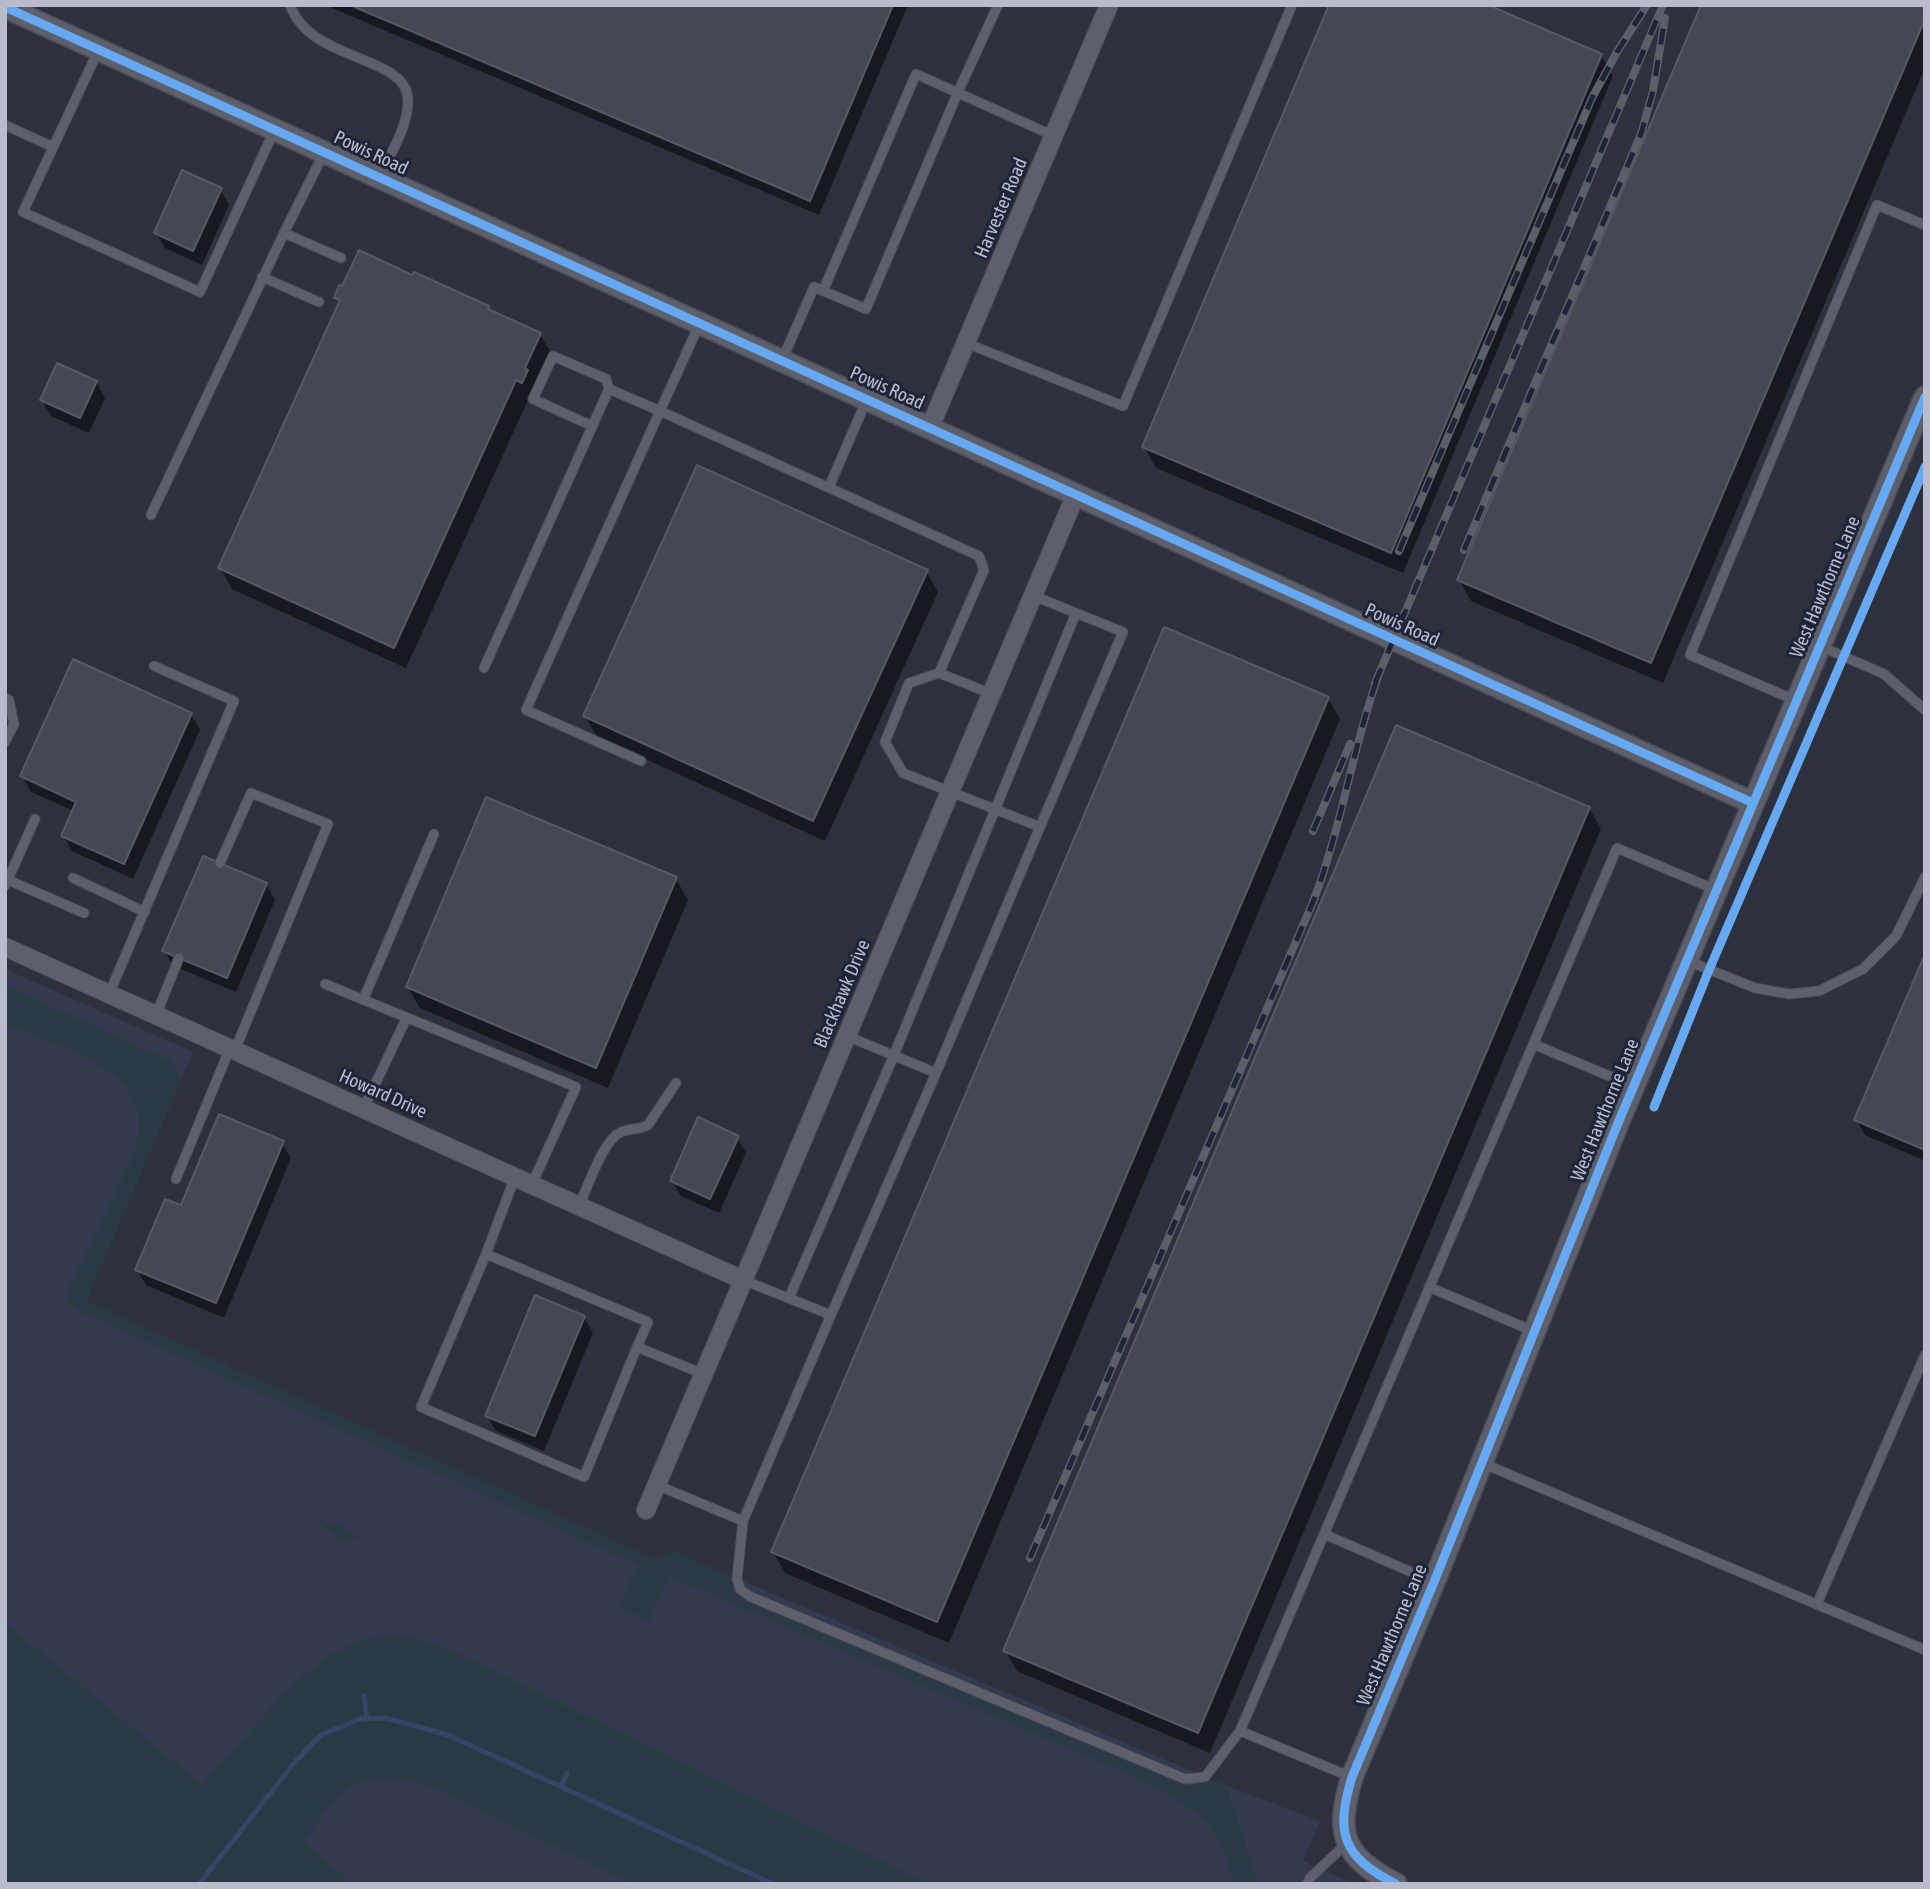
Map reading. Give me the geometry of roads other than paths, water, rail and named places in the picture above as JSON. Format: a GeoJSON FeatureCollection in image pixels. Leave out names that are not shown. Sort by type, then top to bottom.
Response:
{"type":"FeatureCollection","features":[{"type":"Feature","properties":{"kind":"street","name":"Harvester Road"},"geometry":{"type":"LineString","coordinates":[[929,427],[1110,5]]}},
{"type":"Feature","properties":{"kind":"street","name":"Powis Road"},"geometry":{"type":"LineString","coordinates":[[5,6],[1753,803]]}},
{"type":"Feature","properties":{"kind":"street","name":"West Hawthorne Lane"},"geometry":{"type":"LineString","coordinates":[[1347,1843],[1342,1827],[1344,1804],[1352,1777],[1434,1582],[1633,1087],[1819,646],[1920,420],[1925,397]]}},
{"type":"Feature","properties":{"kind":"street","name":"Blackhawk Drive"},"geometry":{"type":"LineString","coordinates":[[646,1510],[1076,494]]}},
{"type":"Feature","properties":{"kind":"street","name":"Howard Drive"},"geometry":{"type":"LineString","coordinates":[[5,947],[743,1280]]}},
{"type":"Feature","properties":{"kind":"street"},"geometry":{"type":"LineString","coordinates":[[1347,1843],[1377,1874],[1396,1884]]}},
{"type":"Feature","properties":{"kind":"lane"},"geometry":{"type":"LineString","coordinates":[[290,5],[297,21],[312,36],[324,44],[384,69],[404,83],[408,92],[406,117],[380,176]]}},
{"type":"Feature","properties":{"kind":"lane"},"geometry":{"type":"LineString","coordinates":[[782,360],[814,287],[866,309],[998,5]]}},
{"type":"Feature","properties":{"kind":"lane"},"geometry":{"type":"LineString","coordinates":[[966,343],[1124,406],[1293,5]]}},
{"type":"Feature","properties":{"kind":"lane"},"geometry":{"type":"LineString","coordinates":[[99,49],[23,212],[200,292],[275,128]]}},
{"type":"Feature","properties":{"kind":"lane"},"geometry":{"type":"LineString","coordinates":[[823,291],[916,74],[1054,135]]}},
{"type":"Feature","properties":{"kind":"lane"},"geometry":{"type":"LineString","coordinates":[[5,125],[53,147]]}},
{"type":"Feature","properties":{"kind":"lane"},"geometry":{"type":"LineString","coordinates":[[150,515],[262,277],[325,151]]}},
{"type":"Feature","properties":{"kind":"lane"},"geometry":{"type":"LineString","coordinates":[[1797,701],[1690,655],[1877,205],[1925,225]]}},
{"type":"Feature","properties":{"kind":"lane"},"geometry":{"type":"LineString","coordinates":[[284,233],[341,258]]}},
{"type":"Feature","properties":{"kind":"lane"},"geometry":{"type":"LineString","coordinates":[[262,277],[319,302]]}},
{"type":"Feature","properties":{"kind":"lane"},"geometry":{"type":"LineString","coordinates":[[641,761],[526,710],[700,323]]}},
{"type":"Feature","properties":{"kind":"lane"},"geometry":{"type":"LineString","coordinates":[[484,668],[609,388],[606,379],[553,356],[533,399],[592,426]]}},
{"type":"Feature","properties":{"kind":"lane"},"geometry":{"type":"LineString","coordinates":[[609,388],[979,556],[984,570],[939,673]]}},
{"type":"Feature","properties":{"kind":"lane"},"geometry":{"type":"LineString","coordinates":[[829,487],[867,398]]}},
{"type":"Feature","properties":{"kind":"lane"},"geometry":{"type":"LineString","coordinates":[[1034,596],[1123,632],[743,1521],[737,1579],[740,1589],[762,1601],[1185,1779],[1205,1777],[1240,1731],[1617,848],[1716,890]]}},
{"type":"Feature","properties":{"kind":"lane"},"geometry":{"type":"LineString","coordinates":[[789,1298],[894,1055],[1076,613]]}},
{"type":"Feature","properties":{"kind":"lane"},"geometry":{"type":"LineString","coordinates":[[1819,646],[1884,674],[1925,710]]}},
{"type":"Feature","properties":{"kind":"lane"},"geometry":{"type":"LineString","coordinates":[[110,994],[234,701],[154,666]]}},
{"type":"Feature","properties":{"kind":"lane"},"geometry":{"type":"LineString","coordinates":[[992,694],[939,673],[909,683],[885,742],[903,773],[1040,827]]}},
{"type":"Feature","properties":{"kind":"lane"},"geometry":{"type":"LineString","coordinates":[[5,698],[9,700],[14,724],[5,742]]}},
{"type":"Feature","properties":{"kind":"lane"},"geometry":{"type":"LineString","coordinates":[[176,1179],[328,824],[251,793],[220,863]]}},
{"type":"Feature","properties":{"kind":"lane"},"geometry":{"type":"LineString","coordinates":[[35,819],[7,883],[84,914]]}},
{"type":"Feature","properties":{"kind":"lane"},"geometry":{"type":"LineString","coordinates":[[363,1000],[434,834]]}},
{"type":"Feature","properties":{"kind":"lane"},"geometry":{"type":"LineString","coordinates":[[1687,961],[1755,988],[1789,994],[1819,991],[1863,969],[1896,936],[1925,877]]}},
{"type":"Feature","properties":{"kind":"lane"},"geometry":{"type":"LineString","coordinates":[[73,878],[145,912]]}},
{"type":"Feature","properties":{"kind":"lane"},"geometry":{"type":"LineString","coordinates":[[156,1014],[180,958]]}},
{"type":"Feature","properties":{"kind":"lane"},"geometry":{"type":"LineString","coordinates":[[325,984],[576,1087],[532,1184]]}},
{"type":"Feature","properties":{"kind":"lane"},"geometry":{"type":"LineString","coordinates":[[364,1108],[406,1019]]}},
{"type":"Feature","properties":{"kind":"lane"},"geometry":{"type":"LineString","coordinates":[[847,1036],[936,1073]]}},
{"type":"Feature","properties":{"kind":"lane"},"geometry":{"type":"LineString","coordinates":[[1533,1044],[1633,1087]]}},
{"type":"Feature","properties":{"kind":"lane"},"geometry":{"type":"LineString","coordinates":[[579,1206],[604,1150],[620,1132],[648,1125],[676,1083]]}},
{"type":"Feature","properties":{"kind":"lane"},"geometry":{"type":"LineString","coordinates":[[486,1255],[648,1322],[584,1477],[421,1407],[486,1255],[515,1177]]}},
{"type":"Feature","properties":{"kind":"lane"},"geometry":{"type":"LineString","coordinates":[[743,1280],[831,1315]]}},
{"type":"Feature","properties":{"kind":"lane"},"geometry":{"type":"LineString","coordinates":[[1429,1287],[1535,1332]]}},
{"type":"Feature","properties":{"kind":"lane"},"geometry":{"type":"LineString","coordinates":[[637,1347],[703,1374]]}},
{"type":"Feature","properties":{"kind":"lane"},"geometry":{"type":"LineString","coordinates":[[1817,1604],[1925,1355]]}},
{"type":"Feature","properties":{"kind":"lane"},"geometry":{"type":"LineString","coordinates":[[1482,1463],[1925,1650]]}},
{"type":"Feature","properties":{"kind":"lane"},"geometry":{"type":"LineString","coordinates":[[657,1485],[743,1521]]}},
{"type":"Feature","properties":{"kind":"lane"},"geometry":{"type":"LineString","coordinates":[[1324,1534],[1434,1582]]}},
{"type":"Feature","properties":{"kind":"lane"},"geometry":{"type":"LineString","coordinates":[[1240,1731],[1352,1777]]}},
{"type":"Feature","properties":{"kind":"lane"},"geometry":{"type":"LineString","coordinates":[[1307,1884],[1347,1843]]}},
{"type":"Feature","properties":{"kind":"waterway"},"geometry":{"type":"LineString","coordinates":[[364,1696],[367,1719]]}},
{"type":"Feature","properties":{"kind":"waterway"},"geometry":{"type":"LineString","coordinates":[[199,1884],[294,1763],[321,1735],[360,1719],[386,1718],[448,1735],[773,1884]]}},
{"type":"Feature","properties":{"kind":"waterway"},"geometry":{"type":"LineString","coordinates":[[561,1787],[567,1773]]}},
{"type":"Feature","properties":{"kind":"railway"},"geometry":{"type":"LineString","coordinates":[[1399,551],[1592,98],[1647,5]]}},
{"type":"Feature","properties":{"kind":"railway"},"geometry":{"type":"LineString","coordinates":[[1375,683],[1663,5]]}},
{"type":"Feature","properties":{"kind":"railway"},"geometry":{"type":"LineString","coordinates":[[1464,550],[1641,134],[1653,91],[1665,18]]}},
{"type":"Feature","properties":{"kind":"railway"},"geometry":{"type":"LineString","coordinates":[[1030,1558],[1313,902],[1332,845],[1361,730],[1379,674]]}},
{"type":"Feature","properties":{"kind":"railway"},"geometry":{"type":"LineString","coordinates":[[1313,831],[1350,744]]}}]}
